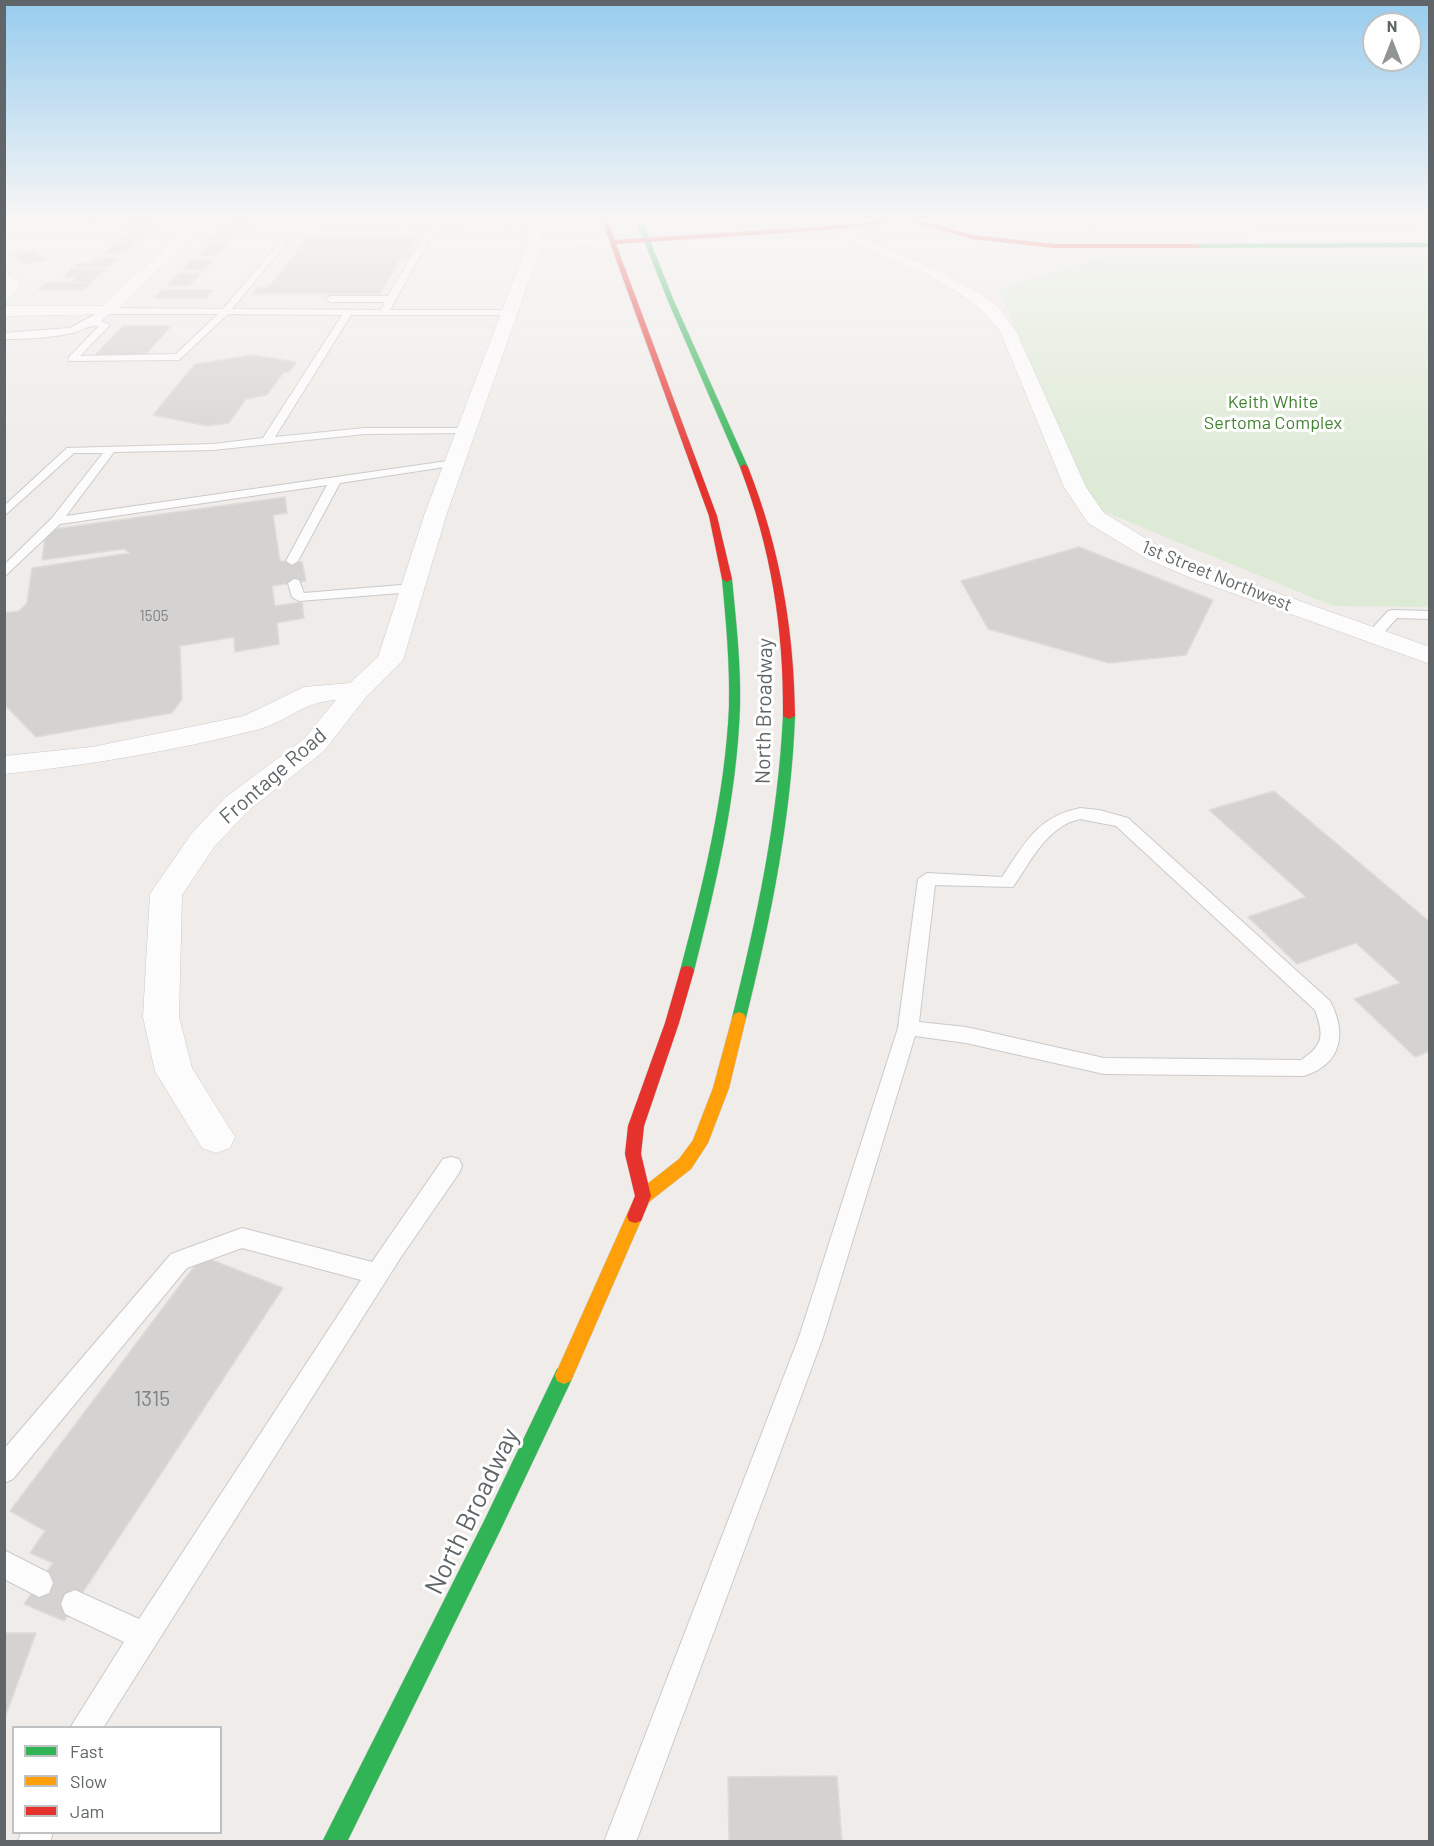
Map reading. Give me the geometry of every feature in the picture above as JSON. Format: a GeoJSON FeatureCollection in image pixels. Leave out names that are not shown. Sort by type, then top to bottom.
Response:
{"type":"FeatureCollection","features":[{"type":"Feature","properties":{"kind":"main road","name":"North Broadway"},"geometry":{"type":"LineString","coordinates":[[636,304],[713,516],[727,575],[733,643],[732,743],[719,836],[694,945],[672,1023],[636,1126],[633,1154],[642,1196]]}},
{"type":"Feature","properties":{"kind":"main road","name":"North Broadway"},"geometry":{"type":"LineString","coordinates":[[334,1842],[475,1563],[562,1382],[642,1196],[691,1159],[705,1133],[752,970],[768,897],[785,788],[789,717],[785,621],[779,576],[769,536],[743,466],[673,304]]}},
{"type":"Feature","properties":{"kind":"street"},"geometry":{"type":"LineString","coordinates":[[4,311],[107,311],[114,304]]}},
{"type":"Feature","properties":{"kind":"street","name":"Frontage Road"},"geometry":{"type":"LineString","coordinates":[[216,1137],[174,1071],[161,1017],[166,894],[203,840],[237,804],[315,746],[357,691],[390,660],[454,463],[511,304]]}},
{"type":"Feature","properties":{"kind":"street","name":"1st Street Northwest"},"geometry":{"type":"LineString","coordinates":[[986,304],[996,313],[1009,333],[1075,487],[1096,518],[1119,534],[1167,559],[1372,637],[1430,656]]}},
{"type":"Feature","properties":{"kind":"street"},"geometry":{"type":"LineString","coordinates":[[4,765],[92,756],[198,735],[252,723],[313,693],[357,691]]}},
{"type":"Feature","properties":{"kind":"lane"},"geometry":{"type":"LineString","coordinates":[[92,322],[105,325],[72,358],[179,357],[232,304]]}},
{"type":"Feature","properties":{"kind":"lane"},"geometry":{"type":"LineString","coordinates":[[384,312],[388,304]]}},
{"type":"Feature","properties":{"kind":"lane"},"geometry":{"type":"LineString","coordinates":[[4,336],[55,334],[92,322],[107,311],[509,313]]}},
{"type":"Feature","properties":{"kind":"lane"},"geometry":{"type":"LineString","coordinates":[[267,441],[348,312]]}},
{"type":"Feature","properties":{"kind":"lane"},"geometry":{"type":"LineString","coordinates":[[4,513],[71,450],[213,447],[364,431],[466,431]]}},
{"type":"Feature","properties":{"kind":"lane"},"geometry":{"type":"LineString","coordinates":[[4,573],[56,521],[111,449]]}},
{"type":"Feature","properties":{"kind":"lane"},"geometry":{"type":"LineString","coordinates":[[56,521],[454,463]]}},
{"type":"Feature","properties":{"kind":"lane"},"geometry":{"type":"LineString","coordinates":[[292,561],[335,481]]}},
{"type":"Feature","properties":{"kind":"lane"},"geometry":{"type":"LineString","coordinates":[[294,583],[299,597],[413,588]]}},
{"type":"Feature","properties":{"kind":"lane"},"geometry":{"type":"LineString","coordinates":[[1372,637],[1393,614],[1430,615]]}},
{"type":"Feature","properties":{"kind":"lane"},"geometry":{"type":"LineString","coordinates":[[620,1842],[811,1337],[908,1028],[927,879],[1008,883],[1045,827],[1070,813],[1099,813],[1122,822],[1323,1006],[1332,1030],[1324,1055],[1304,1068],[1292,1068],[1104,1066],[966,1035],[908,1028]]}},
{"type":"Feature","properties":{"kind":"lane"},"geometry":{"type":"LineString","coordinates":[[86,1726],[378,1274],[451,1166]]}},
{"type":"Feature","properties":{"kind":"lane"},"geometry":{"type":"LineString","coordinates":[[4,1470],[179,1261],[242,1238],[378,1274]]}},
{"type":"Feature","properties":{"kind":"lane"},"geometry":{"type":"LineString","coordinates":[[4,1564],[39,1583]]}},
{"type":"Feature","properties":{"kind":"lane"},"geometry":{"type":"LineString","coordinates":[[75,1604],[144,1636]]}},
{"type":"Feature","properties":{"kind":"green space","name":"Keith White Sertoma Complex"},"geometry":{"type":"Polygon","coordinates":[[[1005,304],[1429,304],[1429,607],[1333,606],[1086,504],[1005,304]]]}},
{"type":"Feature","properties":{"kind":"building"},"geometry":{"type":"Polygon","coordinates":[[[123,326],[171,326],[145,355],[95,355],[123,326]]]}},
{"type":"Feature","properties":{"kind":"building"},"geometry":{"type":"Polygon","coordinates":[[[253,355],[296,362],[290,371],[283,373],[267,395],[246,399],[229,423],[207,426],[153,415],[195,364],[253,355]]]}},
{"type":"Feature","properties":{"kind":"building"},"geometry":{"type":"Polygon","coordinates":[[[285,497],[287,513],[273,515],[280,561],[302,562],[306,581],[272,586],[275,606],[302,602],[304,618],[277,623],[279,644],[235,652],[234,637],[180,646],[182,699],[172,713],[36,737],[4,704],[4,613],[19,611],[27,603],[32,568],[130,553],[124,549],[42,560],[45,538],[54,529],[285,497]]]}},
{"type":"Feature","properties":{"kind":"building"},"geometry":{"type":"Polygon","coordinates":[[[1079,547],[1213,600],[1186,655],[1109,663],[988,629],[961,581],[1079,547]]]}},
{"type":"Feature","properties":{"kind":"building"},"geometry":{"type":"Polygon","coordinates":[[[1274,791],[1430,922],[1430,1051],[1415,1057],[1354,999],[1400,983],[1356,943],[1297,964],[1248,917],[1306,897],[1209,810],[1274,791]]]}},
{"type":"Feature","properties":{"kind":"building"},"geometry":{"type":"Polygon","coordinates":[[[202,1256],[283,1288],[64,1621],[24,1604],[53,1563],[30,1553],[45,1531],[10,1511],[202,1256]]]}},
{"type":"Feature","properties":{"kind":"building"},"geometry":{"type":"Polygon","coordinates":[[[4,1633],[36,1633],[4,1720],[4,1633]]]}},
{"type":"Feature","properties":{"kind":"building"},"geometry":{"type":"Polygon","coordinates":[[[837,1776],[842,1842],[729,1842],[728,1777],[837,1776]]]}},
{"type":"Feature","properties":{"kind":"traffic: fast"},"geometry":{"type":"LineString","coordinates":[[672,304],[744,467]]}},
{"type":"Feature","properties":{"kind":"traffic: fast"},"geometry":{"type":"LineString","coordinates":[[687,971],[716,849],[730,756],[734,670],[727,579]]}},
{"type":"Feature","properties":{"kind":"traffic: fast"},"geometry":{"type":"LineString","coordinates":[[739,1018],[773,868],[784,793],[789,716]]}},
{"type":"Feature","properties":{"kind":"traffic: fast"},"geometry":{"type":"LineString","coordinates":[[334,1842],[492,1526],[564,1375]]}},
{"type":"Feature","properties":{"kind":"traffic: slow"},"geometry":{"type":"LineString","coordinates":[[564,1375],[643,1197],[685,1164],[700,1143],[721,1088],[739,1018]]}},
{"type":"Feature","properties":{"kind":"traffic: jam"},"geometry":{"type":"LineString","coordinates":[[636,304],[713,516],[727,579]]}},
{"type":"Feature","properties":{"kind":"traffic: jam"},"geometry":{"type":"LineString","coordinates":[[744,467],[766,528],[780,589],[788,652],[789,716]]}},
{"type":"Feature","properties":{"kind":"traffic: jam"},"geometry":{"type":"LineString","coordinates":[[635,1216],[643,1196],[633,1154],[636,1126],[672,1023],[687,971]]}}]}
